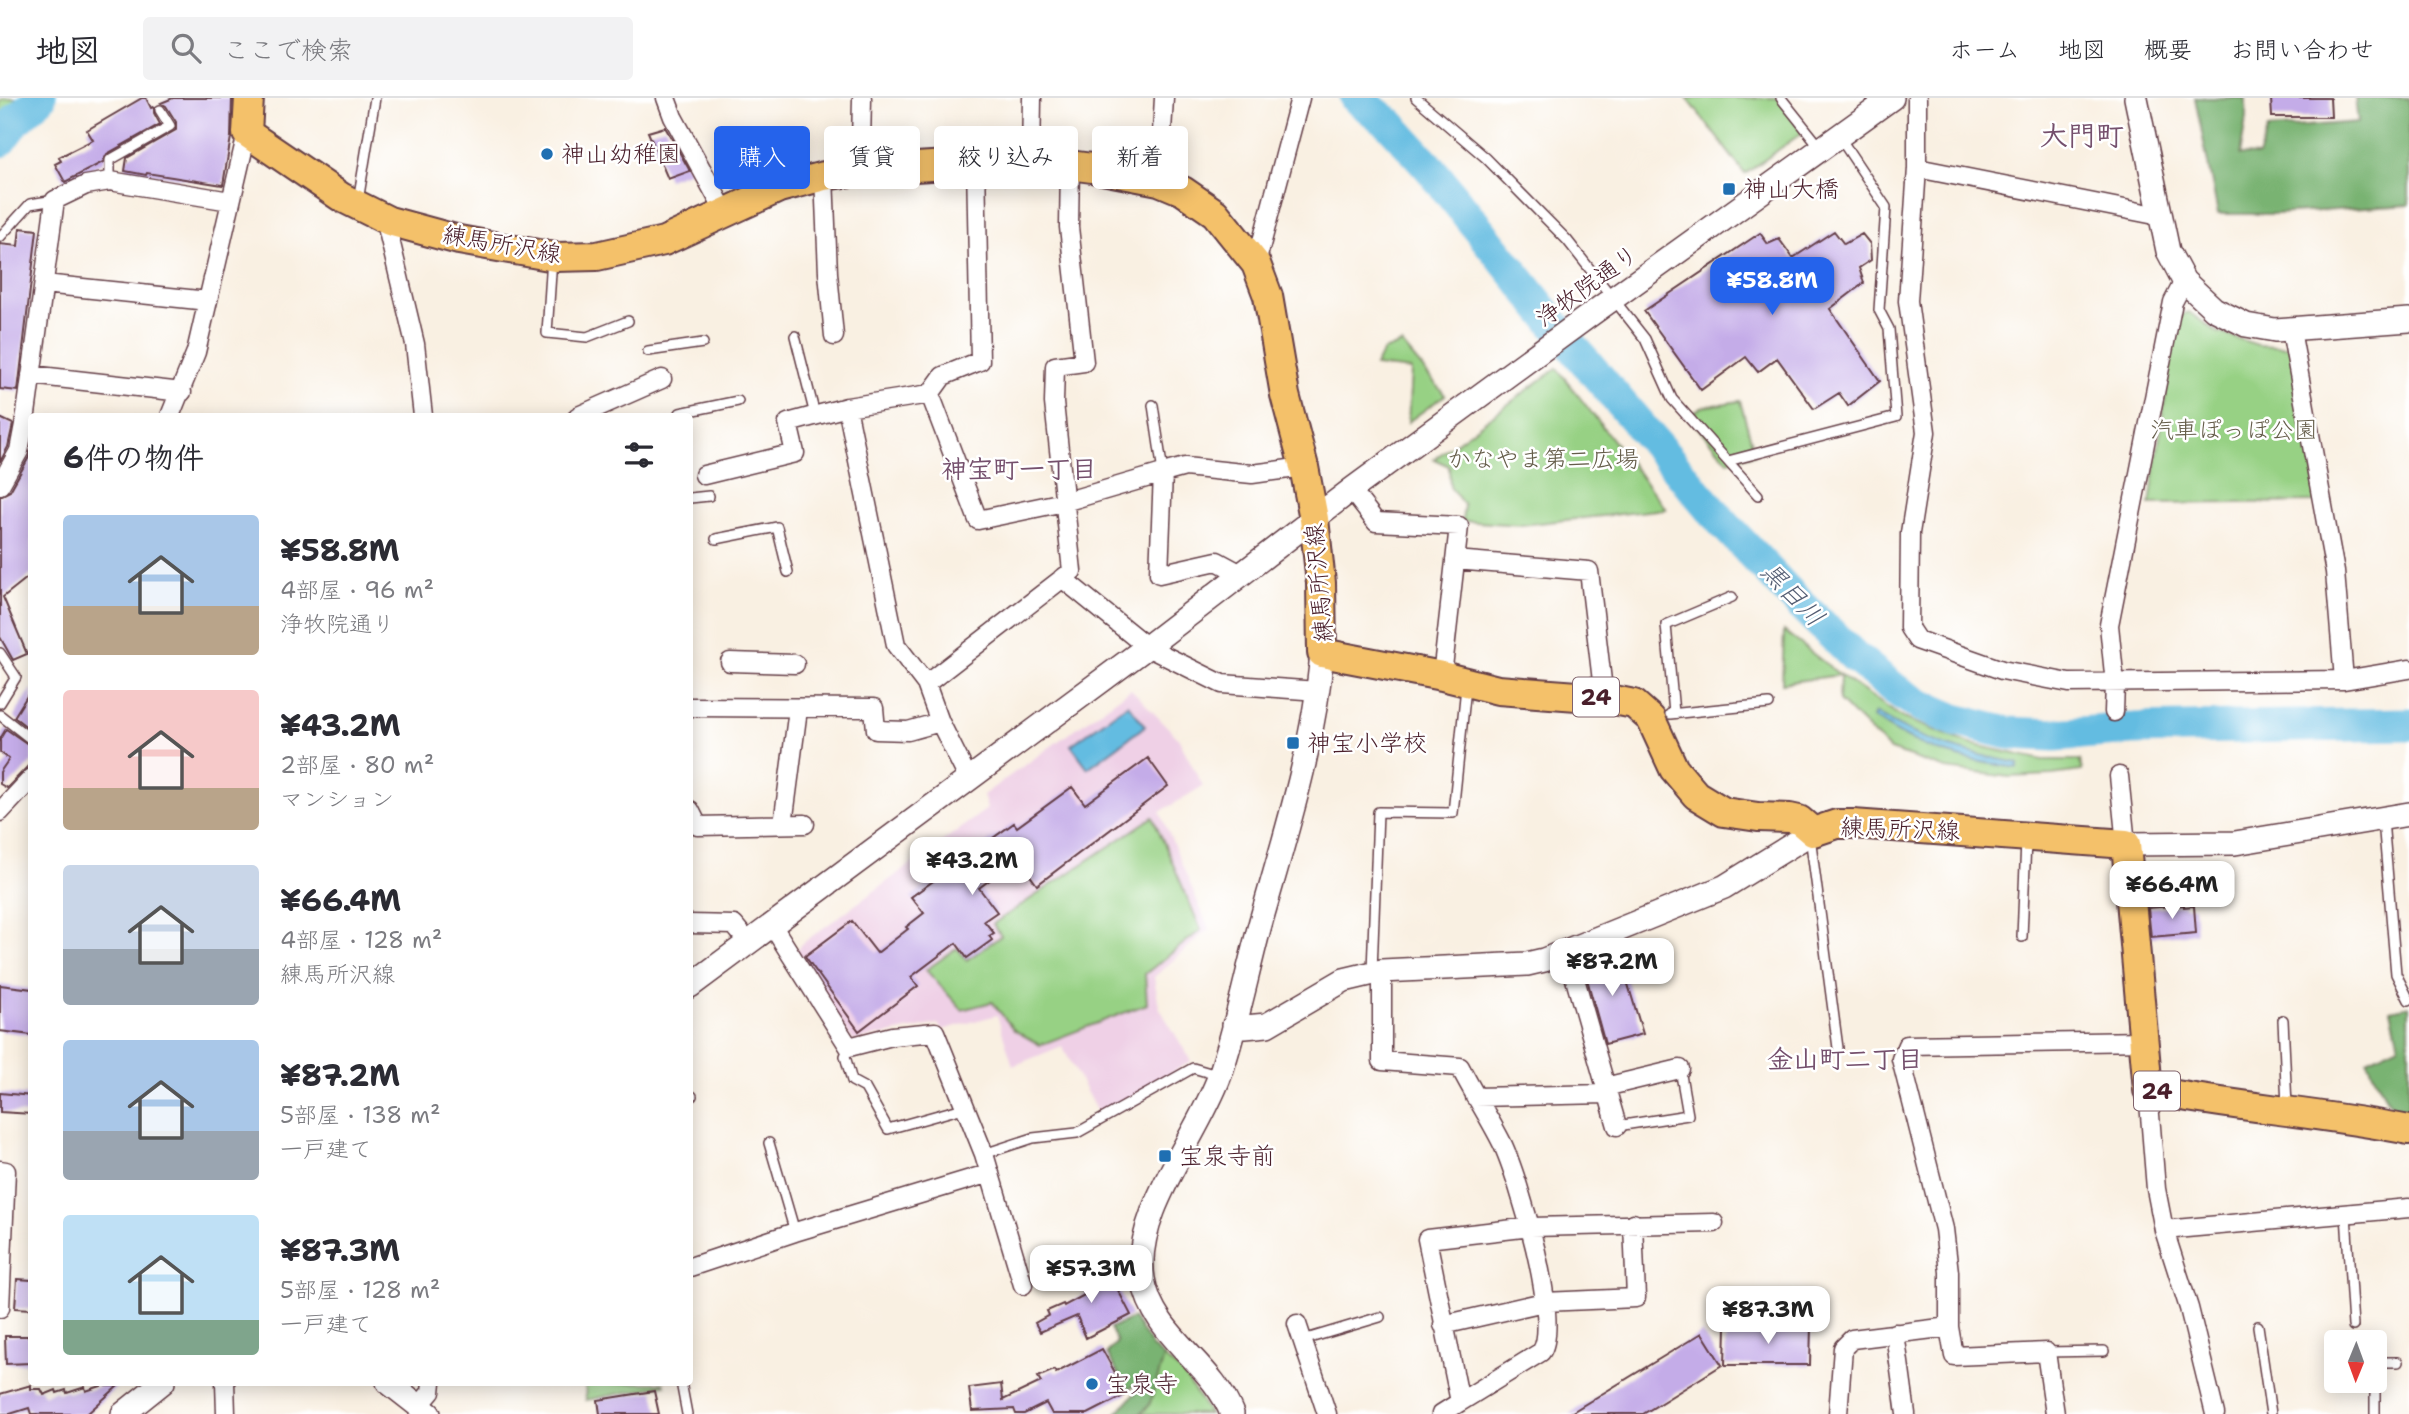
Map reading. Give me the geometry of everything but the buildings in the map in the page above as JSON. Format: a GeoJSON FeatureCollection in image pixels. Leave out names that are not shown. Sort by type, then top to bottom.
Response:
{"type":"FeatureCollection","features":[{"type":"Feature","properties":{"kind":"main road"},"geometry":{"type":"LineString","coordinates":[[247,133],[249,98]]}},
{"type":"Feature","properties":{"kind":"main road","name":"練馬所沢線"},"geometry":{"type":"LineString","coordinates":[[247,133],[355,205],[389,221],[459,240],[552,257],[597,256],[664,241],[779,188],[824,176]]}},
{"type":"Feature","properties":{"kind":"main road","name":"練馬所沢線"},"geometry":{"type":"LineString","coordinates":[[1178,189],[1212,209],[1256,264],[1268,296],[1285,395],[1304,467],[1314,519],[1321,583],[1322,653],[1498,690],[1604,698],[1634,705],[1662,716],[1674,769],[1696,795],[1724,811],[1799,820],[1811,834],[1838,824],[1853,824],[2126,844]]}},
{"type":"Feature","properties":{"kind":"main road","name":"24"},"geometry":{"type":"LineString","coordinates":[[2126,844],[2148,1090],[2208,1102],[2344,1117],[2409,1130]]}},
{"type":"Feature","properties":{"kind":"street"},"geometry":{"type":"LineString","coordinates":[[667,98],[673,117],[726,214]]}},
{"type":"Feature","properties":{"kind":"street"},"geometry":{"type":"LineString","coordinates":[[862,98],[862,126]]}},
{"type":"Feature","properties":{"kind":"street"},"geometry":{"type":"LineString","coordinates":[[1032,98],[1032,126]]}},
{"type":"Feature","properties":{"kind":"street"},"geometry":{"type":"LineString","coordinates":[[1162,126],[1164,98]]}},
{"type":"Feature","properties":{"kind":"street"},"geometry":{"type":"LineString","coordinates":[[1256,264],[1300,98]]}},
{"type":"Feature","properties":{"kind":"street","name":"浄牧院通り"},"geometry":{"type":"LineString","coordinates":[[693,984],[1147,647],[1351,490],[1611,299],[1892,98]]}},
{"type":"Feature","properties":{"kind":"street"},"geometry":{"type":"LineString","coordinates":[[1917,98],[1917,168],[1908,302],[1926,432],[1910,533],[1909,628],[1917,640],[2003,670],[2069,683],[2344,680],[2409,669]]}},
{"type":"Feature","properties":{"kind":"street"},"geometry":{"type":"LineString","coordinates":[[2136,98],[2168,251],[2184,281],[2214,309],[2231,319],[2262,329],[2291,330],[2409,320]]}},
{"type":"Feature","properties":{"kind":"street"},"geometry":{"type":"LineString","coordinates":[[172,413],[196,352],[247,133]]}},
{"type":"Feature","properties":{"kind":"street"},"geometry":{"type":"LineString","coordinates":[[1917,168],[2160,216]]}},
{"type":"Feature","properties":{"kind":"street"},"geometry":{"type":"LineString","coordinates":[[29,413],[55,200],[86,185],[110,181],[230,201]]}},
{"type":"Feature","properties":{"kind":"street"},"geometry":{"type":"LineString","coordinates":[[825,189],[828,273],[835,335]]}},
{"type":"Feature","properties":{"kind":"street"},"geometry":{"type":"LineString","coordinates":[[704,475],[794,453],[788,423],[848,407],[930,394],[943,376],[980,361],[977,189]]}},
{"type":"Feature","properties":{"kind":"street"},"geometry":{"type":"LineString","coordinates":[[926,684],[1072,571],[1054,403],[1055,366],[1084,362],[1069,227],[1070,189]]}},
{"type":"Feature","properties":{"kind":"street"},"geometry":{"type":"LineString","coordinates":[[389,221],[387,228],[415,344],[423,413]]}},
{"type":"Feature","properties":{"kind":"street"},"geometry":{"type":"LineString","coordinates":[[2114,712],[2115,684],[2109,625],[2173,302],[2184,281]]}},
{"type":"Feature","properties":{"kind":"street"},"geometry":{"type":"LineString","coordinates":[[44,284],[208,302]]}},
{"type":"Feature","properties":{"kind":"street"},"geometry":{"type":"LineString","coordinates":[[2291,330],[2336,572],[2344,680]]}},
{"type":"Feature","properties":{"kind":"street"},"geometry":{"type":"LineString","coordinates":[[32,375],[182,392]]}},
{"type":"Feature","properties":{"kind":"street"},"geometry":{"type":"LineString","coordinates":[[585,413],[662,379]]}},
{"type":"Feature","properties":{"kind":"street"},"geometry":{"type":"LineString","coordinates":[[930,394],[978,520],[1064,502],[1185,467],[1252,474],[1304,467]]}},
{"type":"Feature","properties":{"kind":"street"},"geometry":{"type":"LineString","coordinates":[[848,407],[895,645],[926,684],[940,722],[968,778]]}},
{"type":"Feature","properties":{"kind":"street"},"geometry":{"type":"LineString","coordinates":[[0,485],[25,452],[28,419]]}},
{"type":"Feature","properties":{"kind":"street"},"geometry":{"type":"LineString","coordinates":[[1163,473],[1159,574],[1217,561],[1241,574]]}},
{"type":"Feature","properties":{"kind":"street"},"geometry":{"type":"LineString","coordinates":[[1351,490],[1376,522],[1459,526],[1455,560],[1454,679]]}},
{"type":"Feature","properties":{"kind":"street"},"geometry":{"type":"LineString","coordinates":[[1455,560],[1589,571],[1604,698]]}},
{"type":"Feature","properties":{"kind":"street"},"geometry":{"type":"LineString","coordinates":[[1062,578],[1147,647],[1222,684],[1318,691]]}},
{"type":"Feature","properties":{"kind":"street"},"geometry":{"type":"LineString","coordinates":[[1232,1414],[1213,1379],[1184,1350],[1158,1318],[1143,1282],[1143,1238],[1149,1217],[1219,1076],[1305,763],[1322,653]]}},
{"type":"Feature","properties":{"kind":"street"},"geometry":{"type":"LineString","coordinates":[[730,662],[795,664]]}},
{"type":"Feature","properties":{"kind":"street"},"geometry":{"type":"LineString","coordinates":[[693,707],[874,708],[876,730],[908,732],[940,722]]}},
{"type":"Feature","properties":{"kind":"street"},"geometry":{"type":"LineString","coordinates":[[783,824],[798,709]]}},
{"type":"Feature","properties":{"kind":"street"},"geometry":{"type":"LineString","coordinates":[[2119,776],[2126,844],[2235,843],[2409,814]]}},
{"type":"Feature","properties":{"kind":"street"},"geometry":{"type":"LineString","coordinates":[[0,812],[28,782]]}},
{"type":"Feature","properties":{"kind":"street"},"geometry":{"type":"LineString","coordinates":[[693,816],[698,825],[805,824]]}},
{"type":"Feature","properties":{"kind":"street"},"geometry":{"type":"LineString","coordinates":[[1234,1025],[1267,1025],[1344,980],[1377,973],[1527,964],[1567,951],[1724,887],[1811,834]]}},
{"type":"Feature","properties":{"kind":"street"},"geometry":{"type":"LineString","coordinates":[[693,924],[734,925],[748,942]]}},
{"type":"Feature","properties":{"kind":"street"},"geometry":{"type":"LineString","coordinates":[[772,925],[849,1047],[892,1036],[935,1032],[984,1154],[1023,1285]]}},
{"type":"Feature","properties":{"kind":"street"},"geometry":{"type":"LineString","coordinates":[[1567,951],[1617,1126]]}},
{"type":"Feature","properties":{"kind":"street"},"geometry":{"type":"LineString","coordinates":[[1377,973],[1382,1061],[1460,1067],[1502,1143],[1531,1227],[1544,1302],[1546,1345],[1541,1352],[1441,1414]]}},
{"type":"Feature","properties":{"kind":"street"},"geometry":{"type":"LineString","coordinates":[[2055,1414],[2046,1352],[1954,1356],[1949,1327],[1949,1272],[1944,1229],[1901,1059],[1907,1045],[2145,1041]]}},
{"type":"Feature","properties":{"kind":"street"},"geometry":{"type":"LineString","coordinates":[[1475,1097],[1606,1090],[1680,1069]]}},
{"type":"Feature","properties":{"kind":"street"},"geometry":{"type":"LineString","coordinates":[[2148,1090],[2156,1189],[2164,1230],[2189,1308],[2215,1414]]}},
{"type":"Feature","properties":{"kind":"street"},"geometry":{"type":"LineString","coordinates":[[0,1171],[6,1171],[0,1308]]}},
{"type":"Feature","properties":{"kind":"street"},"geometry":{"type":"LineString","coordinates":[[693,1265],[990,1173]]}},
{"type":"Feature","properties":{"kind":"street"},"geometry":{"type":"LineString","coordinates":[[2164,1230],[2409,1208]]}},
{"type":"Feature","properties":{"kind":"street"},"geometry":{"type":"LineString","coordinates":[[1443,1325],[1544,1302],[1636,1298],[1633,1223]]}},
{"type":"Feature","properties":{"kind":"street"},"geometry":{"type":"LineString","coordinates":[[1460,1402],[1427,1239],[1531,1227],[1714,1223]]}},
{"type":"Feature","properties":{"kind":"street"},"geometry":{"type":"LineString","coordinates":[[1838,1414],[1843,1348],[1852,1339],[1949,1327]]}},
{"type":"Feature","properties":{"kind":"street"},"geometry":{"type":"LineString","coordinates":[[1300,1332],[1327,1414]]}},
{"type":"Feature","properties":{"kind":"street"},"geometry":{"type":"LineString","coordinates":[[1895,1334],[1906,1414]]}},
{"type":"Feature","properties":{"kind":"street"},"geometry":{"type":"LineString","coordinates":[[122,1414],[158,1386]]}},
{"type":"Feature","properties":{"kind":"street"},"geometry":{"type":"LineString","coordinates":[[225,1386],[226,1414]]}},
{"type":"Feature","properties":{"kind":"street"},"geometry":{"type":"LineString","coordinates":[[393,1386],[424,1410],[432,1386]]}},
{"type":"Feature","properties":{"kind":"lane"},"geometry":{"type":"LineString","coordinates":[[355,205],[374,98]]}},
{"type":"Feature","properties":{"kind":"lane"},"geometry":{"type":"LineString","coordinates":[[1416,98],[1486,158],[1567,240],[1645,339],[1672,399],[1758,495]]}},
{"type":"Feature","properties":{"kind":"lane"},"geometry":{"type":"LineString","coordinates":[[1728,461],[1896,417],[1889,329],[1879,310],[1886,207],[1830,142],[1781,98]]}},
{"type":"Feature","properties":{"kind":"lane"},"geometry":{"type":"LineString","coordinates":[[110,181],[110,160],[170,126],[160,110]]}},
{"type":"Feature","properties":{"kind":"lane"},"geometry":{"type":"LineString","coordinates":[[0,237],[30,204],[55,200]]}},
{"type":"Feature","properties":{"kind":"lane"},"geometry":{"type":"LineString","coordinates":[[552,257],[547,333],[587,337],[628,321]]}},
{"type":"Feature","properties":{"kind":"lane"},"geometry":{"type":"LineString","coordinates":[[795,336],[815,415]]}},
{"type":"Feature","properties":{"kind":"lane"},"geometry":{"type":"LineString","coordinates":[[648,351],[703,343]]}},
{"type":"Feature","properties":{"kind":"lane"},"geometry":{"type":"LineString","coordinates":[[680,413],[738,401]]}},
{"type":"Feature","properties":{"kind":"lane"},"geometry":{"type":"LineString","coordinates":[[1153,405],[1163,473]]}},
{"type":"Feature","properties":{"kind":"lane"},"geometry":{"type":"LineString","coordinates":[[693,498],[709,496]]}},
{"type":"Feature","properties":{"kind":"lane"},"geometry":{"type":"LineString","coordinates":[[716,539],[777,527],[788,572]]}},
{"type":"Feature","properties":{"kind":"lane"},"geometry":{"type":"LineString","coordinates":[[1732,597],[1666,625],[1662,716],[1769,704]]}},
{"type":"Feature","properties":{"kind":"lane"},"geometry":{"type":"LineString","coordinates":[[0,653],[16,677],[0,703]]}},
{"type":"Feature","properties":{"kind":"lane"},"geometry":{"type":"LineString","coordinates":[[1377,973],[1378,812],[1453,813],[1454,679]]}},
{"type":"Feature","properties":{"kind":"lane"},"geometry":{"type":"LineString","coordinates":[[0,715],[28,737]]}},
{"type":"Feature","properties":{"kind":"lane"},"geometry":{"type":"LineString","coordinates":[[2383,818],[2396,974],[2409,1000]]}},
{"type":"Feature","properties":{"kind":"lane"},"geometry":{"type":"LineString","coordinates":[[1811,834],[1838,1048]]}},
{"type":"Feature","properties":{"kind":"lane"},"geometry":{"type":"LineString","coordinates":[[2022,937],[2026,836]]}},
{"type":"Feature","properties":{"kind":"lane"},"geometry":{"type":"LineString","coordinates":[[2283,1020],[2287,1111]]}},
{"type":"Feature","properties":{"kind":"lane"},"geometry":{"type":"LineString","coordinates":[[849,1047],[845,1056],[852,1081],[865,1088],[888,1129],[967,1107]]}},
{"type":"Feature","properties":{"kind":"lane"},"geometry":{"type":"LineString","coordinates":[[984,1154],[1033,1138],[1077,1133],[1193,1068],[1219,1076]]}},
{"type":"Feature","properties":{"kind":"lane"},"geometry":{"type":"LineString","coordinates":[[1617,1126],[1688,1115],[1680,1069]]}},
{"type":"Feature","properties":{"kind":"lane"},"geometry":{"type":"LineString","coordinates":[[769,1143],[795,1232]]}},
{"type":"Feature","properties":{"kind":"lane"},"geometry":{"type":"LineString","coordinates":[[2346,1214],[2353,1326]]}},
{"type":"Feature","properties":{"kind":"lane"},"geometry":{"type":"LineString","coordinates":[[1300,1332],[1380,1317]]}},
{"type":"Feature","properties":{"kind":"lane"},"geometry":{"type":"LineString","coordinates":[[2258,1326],[2271,1414]]}},
{"type":"Feature","properties":{"kind":"lane"},"geometry":{"type":"LineString","coordinates":[[2046,1352],[2104,1350]]}},
{"type":"Feature","properties":{"kind":"lane"},"geometry":{"type":"LineString","coordinates":[[2387,1362],[2398,1362]]}},
{"type":"Feature","properties":{"kind":"lane"},"geometry":{"type":"LineString","coordinates":[[682,1386],[687,1414]]}},
{"type":"Feature","properties":{"kind":"lane"},"geometry":{"type":"LineString","coordinates":[[2375,1393],[2375,1414]]}},
{"type":"Feature","properties":{"kind":"shaded area"},"geometry":{"type":"Polygon","coordinates":[[[1131,689],[1178,738],[1203,786],[1160,812],[1209,929],[1154,977],[1159,1007],[1191,1061],[1136,1095],[1098,1114],[1062,1046],[1013,1066],[997,1015],[942,1030],[938,1024],[853,1041],[796,953],[800,945],[987,809],[983,795],[1131,689]]]}},
{"type":"Feature","properties":{"kind":"green space"},"geometry":{"type":"Polygon","coordinates":[[[20,98],[0,119],[0,100],[20,98]]]}},
{"type":"Feature","properties":{"kind":"green space"},"geometry":{"type":"Polygon","coordinates":[[[1687,98],[1778,98],[1803,132],[1745,174],[1687,98]]]}},
{"type":"Feature","properties":{"kind":"green space"},"geometry":{"type":"Polygon","coordinates":[[[2195,98],[2246,98],[2246,119],[2240,155],[2258,156],[2268,129],[2358,122],[2355,98],[2409,98],[2409,205],[2276,214],[2218,214],[2195,98]]]}},
{"type":"Feature","properties":{"kind":"green space","name":"汽車ぽっぽ公園"},"geometry":{"type":"Polygon","coordinates":[[[2189,312],[2217,332],[2258,345],[2293,347],[2319,502],[2150,504],[2177,316],[2189,312]]]}},
{"type":"Feature","properties":{"kind":"green space"},"geometry":{"type":"Polygon","coordinates":[[[1402,344],[1445,395],[1408,422],[1411,370],[1375,366],[1383,351],[1402,344]]]}},
{"type":"Feature","properties":{"kind":"green space","name":"かなやま第二広場"},"geometry":{"type":"Polygon","coordinates":[[[1557,368],[1666,509],[1521,525],[1462,521],[1464,505],[1450,487],[1449,466],[1434,459],[1557,368]]]}},
{"type":"Feature","properties":{"kind":"green space"},"geometry":{"type":"Polygon","coordinates":[[[1740,401],[1755,454],[1728,461],[1688,417],[1702,407],[1740,401]]]}},
{"type":"Feature","properties":{"kind":"green space"},"geometry":{"type":"Polygon","coordinates":[[[1784,631],[1840,675],[1782,683],[1784,631]]]}},
{"type":"Feature","properties":{"kind":"green space"},"geometry":{"type":"Polygon","coordinates":[[[1840,675],[1903,718],[1970,744],[2043,760],[2080,760],[2082,771],[2009,777],[1946,769],[1890,750],[1839,701],[1840,675]]]}},
{"type":"Feature","properties":{"kind":"green space"},"geometry":{"type":"Polygon","coordinates":[[[1153,817],[1201,930],[1145,974],[1147,1004],[1040,1045],[1014,1030],[992,1002],[962,1010],[926,970],[957,948],[967,960],[1001,936],[993,924],[1153,817]]]}},
{"type":"Feature","properties":{"kind":"green space"},"geometry":{"type":"Polygon","coordinates":[[[2409,1006],[2409,1116],[2389,1101],[2367,1060],[2399,1045],[2391,1010],[2409,1006]]]}},
{"type":"Feature","properties":{"kind":"green space"},"geometry":{"type":"Polygon","coordinates":[[[1133,1318],[1153,1348],[1164,1357],[1149,1406],[1140,1414],[1115,1414],[1145,1383],[1144,1380],[1127,1390],[1107,1353],[1117,1342],[1110,1328],[1133,1318]]]}},
{"type":"Feature","properties":{"kind":"green space"},"geometry":{"type":"Polygon","coordinates":[[[1164,1357],[1184,1375],[1209,1414],[1140,1414],[1149,1406],[1164,1357]]]}},
{"type":"Feature","properties":{"kind":"green space"},"geometry":{"type":"Polygon","coordinates":[[[585,1386],[660,1386],[586,1400],[585,1386]]]}},
{"type":"Feature","properties":{"kind":"water"},"geometry":{"type":"Polygon","coordinates":[[[1128,704],[1145,726],[1088,768],[1071,745],[1128,704]]]}},
{"type":"Feature","properties":{"kind":"water"},"geometry":{"type":"Polygon","coordinates":[[[1875,713],[1927,739],[2018,763],[2018,768],[1959,757],[1925,746],[1891,729],[1873,717],[1875,713]]]}},
{"type":"Feature","properties":{"kind":"waterway","name":"黒目川"},"geometry":{"type":"LineString","coordinates":[[0,141],[14,122],[40,98]]}},
{"type":"Feature","properties":{"kind":"waterway","name":"黒目川"},"geometry":{"type":"LineString","coordinates":[[1356,98],[1390,124],[1429,167],[1578,353],[1723,523],[1855,657],[1896,690],[1920,705],[1955,720],[2008,733],[2055,735],[2131,729],[2409,724]]}},
{"type":"Feature","properties":{"kind":"place","name":"神山幼稚園"},"geometry":{"type":"Point","coordinates":[547,154]}},
{"type":"Feature","properties":{"kind":"place","name":"神山大橋"},"geometry":{"type":"Point","coordinates":[1729,189]}},
{"type":"Feature","properties":{"kind":"place","name":"神宝小学校"},"geometry":{"type":"Point","coordinates":[1293,743]}},
{"type":"Feature","properties":{"kind":"place","name":"宝泉寺前"},"geometry":{"type":"Point","coordinates":[1165,1156]}},
{"type":"Feature","properties":{"kind":"place","name":"宝泉寺"},"geometry":{"type":"Point","coordinates":[1092,1384]}},
{"type":"Feature","properties":{"kind":"district","name":"大門町"},"geometry":{"type":"Point","coordinates":[2082,135]}},
{"type":"Feature","properties":{"kind":"district","name":"神宝町一丁目"},"geometry":{"type":"Point","coordinates":[1019,469]}},
{"type":"Feature","properties":{"kind":"district","name":"金山町二丁目"},"geometry":{"type":"Point","coordinates":[1845,1059]}}]}
